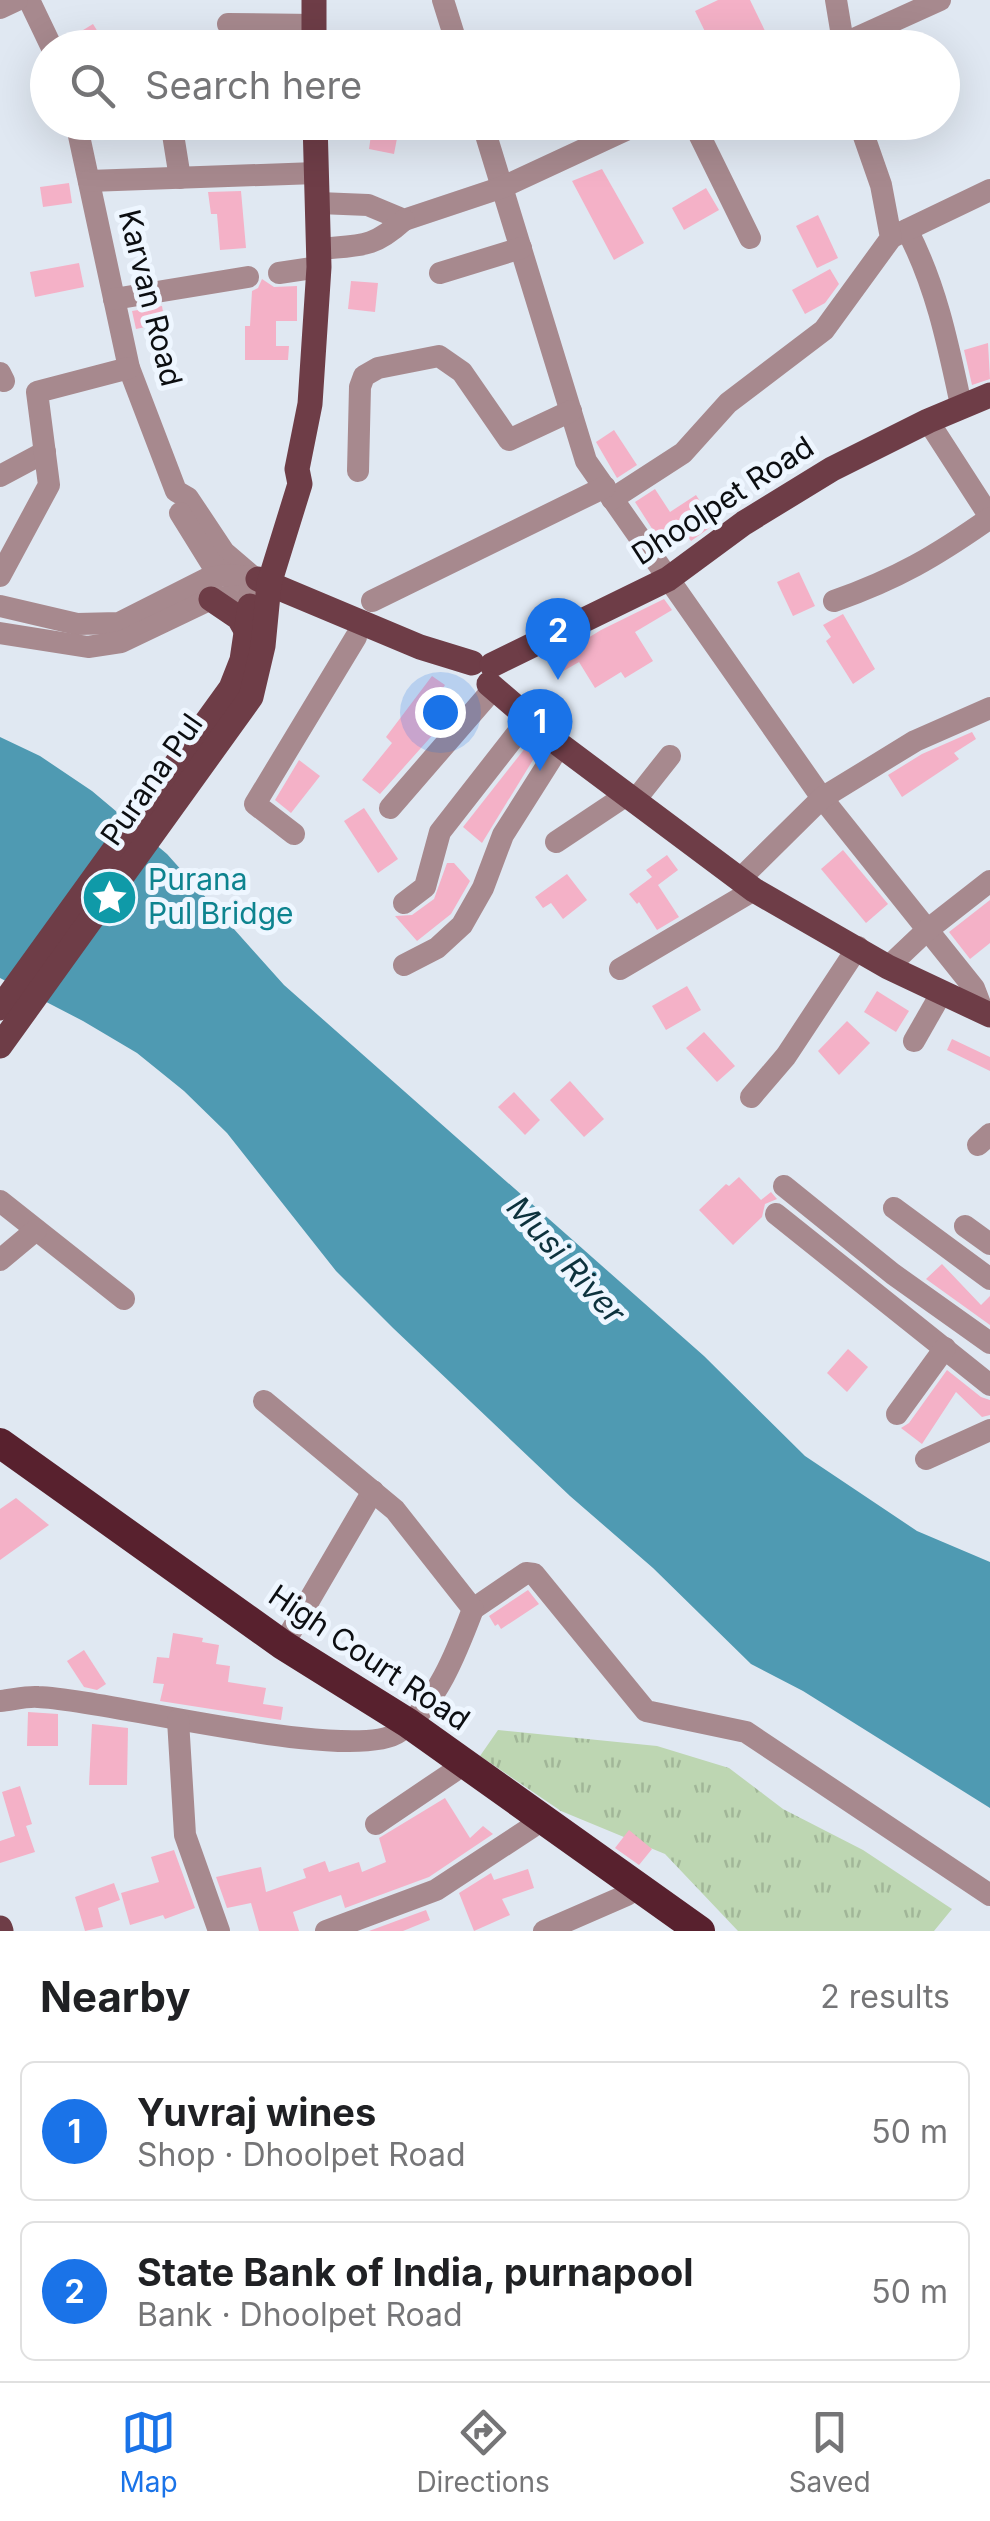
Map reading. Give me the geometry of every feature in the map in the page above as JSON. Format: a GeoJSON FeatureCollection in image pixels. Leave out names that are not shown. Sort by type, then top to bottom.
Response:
{"type":"FeatureCollection","features":[{"type":"Feature","properties":{"kind":"highway","name":"High Court Road"},"geometry":{"type":"LineString","coordinates":[[0,1443],[402,1729],[700,1931]]}},
{"type":"Feature","properties":{"kind":"highway","name":"High Court Road"},"geometry":{"type":"LineString","coordinates":[[0,1463],[275,1655],[402,1729],[453,1772],[678,1931]]}},
{"type":"Feature","properties":{"kind":"main road"},"geometry":{"type":"LineString","coordinates":[[241,692],[247,632],[284,478],[296,469],[310,404],[319,258],[316,140]]}},
{"type":"Feature","properties":{"kind":"main road","name":"Dhoolpet Road"},"geometry":{"type":"LineString","coordinates":[[484,676],[668,579],[744,523],[832,469],[990,394]]}},
{"type":"Feature","properties":{"kind":"main road"},"geometry":{"type":"LineString","coordinates":[[260,590],[356,637],[484,676],[560,745],[747,884],[888,966],[987,1013]]}},
{"type":"Feature","properties":{"kind":"main road"},"geometry":{"type":"LineString","coordinates":[[241,692],[262,646],[260,590]]}},
{"type":"Feature","properties":{"kind":"main road","name":"Karvan Road"},"geometry":{"type":"LineString","coordinates":[[260,590],[420,647],[484,676]]}},
{"type":"Feature","properties":{"kind":"main road"},"geometry":{"type":"LineString","coordinates":[[211,599],[239,618],[247,632]]}},
{"type":"Feature","properties":{"kind":"main road","name":"Purana Pul"},"geometry":{"type":"LineString","coordinates":[[0,1008],[241,692]]}},
{"type":"Feature","properties":{"kind":"main road","name":"Purana Pul"},"geometry":{"type":"LineString","coordinates":[[0,1046],[241,692]]}},
{"type":"Feature","properties":{"kind":"street"},"geometry":{"type":"LineString","coordinates":[[0,8],[18,0]]}},
{"type":"Feature","properties":{"kind":"street"},"geometry":{"type":"LineString","coordinates":[[29,0],[43,30]]}},
{"type":"Feature","properties":{"kind":"street"},"geometry":{"type":"LineString","coordinates":[[443,0],[452,30]]}},
{"type":"Feature","properties":{"kind":"street"},"geometry":{"type":"LineString","coordinates":[[836,0],[839,30]]}},
{"type":"Feature","properties":{"kind":"street"},"geometry":{"type":"LineString","coordinates":[[865,30],[896,10],[940,0]]}},
{"type":"Feature","properties":{"kind":"street"},"geometry":{"type":"LineString","coordinates":[[228,24],[314,24]]}},
{"type":"Feature","properties":{"kind":"street","name":"Karvan Road"},"geometry":{"type":"LineString","coordinates":[[80,140],[129,368],[176,491],[188,498],[224,552],[260,590]]}},
{"type":"Feature","properties":{"kind":"street"},"geometry":{"type":"LineString","coordinates":[[175,140],[180,178]]}},
{"type":"Feature","properties":{"kind":"street"},"geometry":{"type":"LineString","coordinates":[[488,140],[586,462],[822,798],[974,988],[987,1013]]}},
{"type":"Feature","properties":{"kind":"street"},"geometry":{"type":"LineString","coordinates":[[279,273],[369,245],[404,220],[503,187],[604,140]]}},
{"type":"Feature","properties":{"kind":"street"},"geometry":{"type":"LineString","coordinates":[[702,140],[750,238]]}},
{"type":"Feature","properties":{"kind":"street"},"geometry":{"type":"LineString","coordinates":[[865,140],[899,234],[925,263],[961,405]]}},
{"type":"Feature","properties":{"kind":"street"},"geometry":{"type":"LineString","coordinates":[[89,181],[316,173]]}},
{"type":"Feature","properties":{"kind":"street"},"geometry":{"type":"LineString","coordinates":[[372,601],[609,493],[682,453],[728,402],[824,330],[899,234],[990,190]]}},
{"type":"Feature","properties":{"kind":"street"},"geometry":{"type":"LineString","coordinates":[[318,203],[368,205],[404,220]]}},
{"type":"Feature","properties":{"kind":"street"},"geometry":{"type":"LineString","coordinates":[[440,272],[521,248]]}},
{"type":"Feature","properties":{"kind":"street"},"geometry":{"type":"LineString","coordinates":[[114,299],[248,277]]}},
{"type":"Feature","properties":{"kind":"street"},"geometry":{"type":"LineString","coordinates":[[358,471],[360,387],[364,376],[378,368],[438,356],[462,372],[508,440],[570,411]]}},
{"type":"Feature","properties":{"kind":"street"},"geometry":{"type":"LineString","coordinates":[[0,576],[50,485],[37,392],[129,368]]}},
{"type":"Feature","properties":{"kind":"street"},"geometry":{"type":"LineString","coordinates":[[834,600],[886,582],[940,553],[990,518],[928,421]]}},
{"type":"Feature","properties":{"kind":"street"},"geometry":{"type":"LineString","coordinates":[[0,476],[45,452]]}},
{"type":"Feature","properties":{"kind":"street"},"geometry":{"type":"LineString","coordinates":[[176,491],[175,504],[211,563],[226,575],[260,590]]}},
{"type":"Feature","properties":{"kind":"street"},"geometry":{"type":"LineString","coordinates":[[0,606],[77,624],[119,623],[206,580],[226,575]]}},
{"type":"Feature","properties":{"kind":"street"},"geometry":{"type":"LineString","coordinates":[[0,633],[88,646],[121,642],[211,599],[260,590]]}},
{"type":"Feature","properties":{"kind":"street"},"geometry":{"type":"LineString","coordinates":[[294,834],[255,804],[356,637]]}},
{"type":"Feature","properties":{"kind":"street"},"geometry":{"type":"LineString","coordinates":[[390,808],[484,676]]}},
{"type":"Feature","properties":{"kind":"street"},"geometry":{"type":"LineString","coordinates":[[620,969],[747,884],[822,798],[914,741],[990,708]]}},
{"type":"Feature","properties":{"kind":"street"},"geometry":{"type":"LineString","coordinates":[[404,903],[425,886],[440,832],[529,718]]}},
{"type":"Feature","properties":{"kind":"street"},"geometry":{"type":"LineString","coordinates":[[404,965],[438,948],[462,925],[483,888],[503,834],[560,745]]}},
{"type":"Feature","properties":{"kind":"street"},"geometry":{"type":"LineString","coordinates":[[556,842],[632,796],[670,756]]}},
{"type":"Feature","properties":{"kind":"street"},"geometry":{"type":"LineString","coordinates":[[888,966],[990,881]]}},
{"type":"Feature","properties":{"kind":"street"},"geometry":{"type":"LineString","coordinates":[[751,1097],[786,1056],[858,948]]}},
{"type":"Feature","properties":{"kind":"street"},"geometry":{"type":"LineString","coordinates":[[914,1041],[942,992]]}},
{"type":"Feature","properties":{"kind":"street"},"geometry":{"type":"LineString","coordinates":[[784,1186],[893,1274],[990,1344]]}},
{"type":"Feature","properties":{"kind":"street"},"geometry":{"type":"LineString","coordinates":[[0,1201],[124,1299]]}},
{"type":"Feature","properties":{"kind":"street"},"geometry":{"type":"LineString","coordinates":[[894,1208],[990,1278]]}},
{"type":"Feature","properties":{"kind":"street"},"geometry":{"type":"LineString","coordinates":[[776,1214],[990,1385]]}},
{"type":"Feature","properties":{"kind":"street"},"geometry":{"type":"LineString","coordinates":[[965,1226],[990,1244]]}},
{"type":"Feature","properties":{"kind":"street"},"geometry":{"type":"LineString","coordinates":[[0,1260],[36,1230]]}},
{"type":"Feature","properties":{"kind":"street"},"geometry":{"type":"LineString","coordinates":[[897,1414],[945,1348]]}},
{"type":"Feature","properties":{"kind":"street"},"geometry":{"type":"LineString","coordinates":[[264,1402],[395,1510],[473,1609]]}},
{"type":"Feature","properties":{"kind":"street"},"geometry":{"type":"LineString","coordinates":[[926,1459],[990,1430]]}},
{"type":"Feature","properties":{"kind":"street"},"geometry":{"type":"LineString","coordinates":[[283,1645],[373,1491]]}},
{"type":"Feature","properties":{"kind":"street"},"geometry":{"type":"LineString","coordinates":[[0,1701],[38,1696],[178,1720],[350,1742],[402,1729],[448,1674],[473,1609],[526,1574],[534,1574],[646,1711],[746,1732],[990,1896]]}},
{"type":"Feature","properties":{"kind":"street"},"geometry":{"type":"LineString","coordinates":[[178,1720],[185,1835],[219,1931]]}},
{"type":"Feature","properties":{"kind":"street"},"geometry":{"type":"LineString","coordinates":[[376,1824],[453,1772]]}},
{"type":"Feature","properties":{"kind":"street"},"geometry":{"type":"LineString","coordinates":[[326,1931],[436,1890],[532,1827]]}},
{"type":"Feature","properties":{"kind":"street"},"geometry":{"type":"LineString","coordinates":[[544,1931],[627,1895]]}},
{"type":"Feature","properties":{"kind":"green space"},"geometry":{"type":"Polygon","coordinates":[[[498,1730],[657,1746],[729,1768],[783,1809],[863,1850],[952,1909],[934,1931],[738,1931],[665,1854],[561,1811],[480,1756],[498,1730]]]}},
{"type":"Feature","properties":{"kind":"water","name":"Musi River"},"geometry":{"type":"Polygon","coordinates":[[[0,737],[40,756],[92,791],[167,854],[284,985],[704,1356],[805,1456],[917,1531],[990,1562],[990,1808],[803,1691],[751,1664],[336,1271],[227,1133],[184,1091],[137,1053],[0,978],[0,737]]]}},
{"type":"Feature","properties":{"kind":"building"},"geometry":{"type":"Polygon","coordinates":[[[718,0],[750,0],[765,30],[704,30],[695,11],[718,0]]]}},
{"type":"Feature","properties":{"kind":"building"},"geometry":{"type":"Polygon","coordinates":[[[370,140],[397,140],[394,154],[369,149],[370,140]]]}},
{"type":"Feature","properties":{"kind":"building"},"geometry":{"type":"Polygon","coordinates":[[[602,169],[644,243],[614,260],[572,181],[602,169]]]}},
{"type":"Feature","properties":{"kind":"building"},"geometry":{"type":"Polygon","coordinates":[[[69,183],[72,203],[43,207],[40,187],[69,183]]]}},
{"type":"Feature","properties":{"kind":"building"},"geometry":{"type":"Polygon","coordinates":[[[706,188],[719,210],[684,230],[672,208],[706,188]]]}},
{"type":"Feature","properties":{"kind":"building"},"geometry":{"type":"Polygon","coordinates":[[[241,191],[246,248],[220,250],[217,214],[211,214],[208,192],[241,191]]]}},
{"type":"Feature","properties":{"kind":"building"},"geometry":{"type":"Polygon","coordinates":[[[818,215],[838,258],[817,268],[796,226],[818,215]]]}},
{"type":"Feature","properties":{"kind":"building"},"geometry":{"type":"Polygon","coordinates":[[[79,263],[84,287],[35,297],[30,272],[79,263]]]}},
{"type":"Feature","properties":{"kind":"building"},"geometry":{"type":"Polygon","coordinates":[[[830,269],[839,284],[825,303],[805,314],[792,290],[830,269]]]}},
{"type":"Feature","properties":{"kind":"building"},"geometry":{"type":"Polygon","coordinates":[[[262,279],[274,287],[297,286],[297,321],[276,321],[276,346],[289,346],[288,360],[245,360],[245,326],[250,326],[252,291],[262,279]]]}},
{"type":"Feature","properties":{"kind":"building"},"geometry":{"type":"Polygon","coordinates":[[[351,281],[378,283],[375,312],[348,309],[351,281]]]}},
{"type":"Feature","properties":{"kind":"building"},"geometry":{"type":"Polygon","coordinates":[[[162,306],[165,323],[136,329],[132,311],[162,306]]]}},
{"type":"Feature","properties":{"kind":"building"},"geometry":{"type":"Polygon","coordinates":[[[988,343],[990,379],[972,385],[964,350],[988,343]]]}},
{"type":"Feature","properties":{"kind":"building"},"geometry":{"type":"Polygon","coordinates":[[[614,430],[637,465],[617,478],[596,442],[614,430]]]}},
{"type":"Feature","properties":{"kind":"building"},"geometry":{"type":"Polygon","coordinates":[[[655,489],[670,512],[696,495],[715,524],[691,541],[682,528],[660,541],[635,502],[655,489]]]}},
{"type":"Feature","properties":{"kind":"building"},"geometry":{"type":"Polygon","coordinates":[[[799,572],[815,606],[793,616],[777,582],[799,572]]]}},
{"type":"Feature","properties":{"kind":"building"},"geometry":{"type":"Polygon","coordinates":[[[664,599],[672,610],[635,632],[653,661],[625,678],[621,672],[595,688],[579,662],[560,673],[552,660],[664,599]]]}},
{"type":"Feature","properties":{"kind":"building"},"geometry":{"type":"Polygon","coordinates":[[[843,614],[875,669],[853,684],[826,641],[831,637],[823,625],[843,614]]]}},
{"type":"Feature","properties":{"kind":"building"},"geometry":{"type":"Polygon","coordinates":[[[432,676],[445,685],[435,700],[453,712],[380,794],[362,780],[392,743],[386,737],[432,676]]]}},
{"type":"Feature","properties":{"kind":"building"},"geometry":{"type":"Polygon","coordinates":[[[972,732],[976,739],[954,753],[959,759],[902,797],[888,775],[922,754],[972,732]]]}},
{"type":"Feature","properties":{"kind":"building"},"geometry":{"type":"Polygon","coordinates":[[[526,747],[536,755],[482,843],[463,827],[526,747]]]}},
{"type":"Feature","properties":{"kind":"building"},"geometry":{"type":"Polygon","coordinates":[[[299,760],[320,776],[291,813],[275,800],[299,760]]]}},
{"type":"Feature","properties":{"kind":"building"},"geometry":{"type":"Polygon","coordinates":[[[364,808],[398,859],[378,873],[344,821],[364,808]]]}},
{"type":"Feature","properties":{"kind":"building"},"geometry":{"type":"Polygon","coordinates":[[[843,850],[888,904],[866,923],[821,869],[843,850]]]}},
{"type":"Feature","properties":{"kind":"building"},"geometry":{"type":"Polygon","coordinates":[[[667,855],[678,870],[658,885],[679,917],[657,930],[629,894],[652,877],[646,870],[667,855]]]}},
{"type":"Feature","properties":{"kind":"building"},"geometry":{"type":"Polygon","coordinates":[[[447,863],[454,863],[470,881],[451,914],[417,941],[395,916],[412,915],[434,899],[447,863]]]}},
{"type":"Feature","properties":{"kind":"building"},"geometry":{"type":"Polygon","coordinates":[[[567,874],[587,900],[563,919],[551,903],[543,908],[535,897],[567,874]]]}},
{"type":"Feature","properties":{"kind":"building"},"geometry":{"type":"Polygon","coordinates":[[[990,900],[990,943],[970,959],[949,932],[990,900]]]}},
{"type":"Feature","properties":{"kind":"building"},"geometry":{"type":"Polygon","coordinates":[[[687,986],[701,1010],[666,1030],[652,1006],[687,986]]]}},
{"type":"Feature","properties":{"kind":"building"},"geometry":{"type":"Polygon","coordinates":[[[877,991],[909,1011],[896,1032],[864,1012],[877,991]]]}},
{"type":"Feature","properties":{"kind":"building"},"geometry":{"type":"Polygon","coordinates":[[[847,1021],[870,1043],[839,1075],[818,1051],[847,1021]]]}},
{"type":"Feature","properties":{"kind":"building"},"geometry":{"type":"Polygon","coordinates":[[[704,1032],[735,1066],[717,1082],[686,1048],[704,1032]]]}},
{"type":"Feature","properties":{"kind":"building"},"geometry":{"type":"Polygon","coordinates":[[[952,1039],[990,1057],[990,1071],[947,1050],[952,1039]]]}},
{"type":"Feature","properties":{"kind":"building"},"geometry":{"type":"Polygon","coordinates":[[[570,1081],[604,1119],[584,1137],[550,1100],[570,1081]]]}},
{"type":"Feature","properties":{"kind":"building"},"geometry":{"type":"Polygon","coordinates":[[[514,1092],[540,1120],[525,1135],[498,1107],[514,1092]]]}},
{"type":"Feature","properties":{"kind":"building"},"geometry":{"type":"Polygon","coordinates":[[[739,1177],[761,1200],[771,1192],[777,1199],[765,1204],[762,1217],[733,1245],[699,1210],[739,1177]]]}},
{"type":"Feature","properties":{"kind":"building"},"geometry":{"type":"Polygon","coordinates":[[[942,1264],[981,1305],[990,1296],[990,1325],[926,1279],[942,1264]]]}},
{"type":"Feature","properties":{"kind":"building"},"geometry":{"type":"Polygon","coordinates":[[[848,1349],[868,1367],[847,1392],[827,1373],[848,1349]]]}},
{"type":"Feature","properties":{"kind":"building"},"geometry":{"type":"Polygon","coordinates":[[[947,1370],[990,1400],[990,1415],[982,1417],[956,1392],[922,1444],[901,1428],[909,1423],[947,1370]]]}},
{"type":"Feature","properties":{"kind":"building"},"geometry":{"type":"Polygon","coordinates":[[[16,1498],[49,1525],[0,1560],[0,1509],[16,1498]]]}},
{"type":"Feature","properties":{"kind":"building"},"geometry":{"type":"Polygon","coordinates":[[[528,1590],[539,1604],[501,1629],[498,1624],[495,1626],[489,1616],[528,1590]]]}},
{"type":"Feature","properties":{"kind":"building"},"geometry":{"type":"Polygon","coordinates":[[[173,1633],[219,1645],[216,1664],[230,1666],[228,1682],[266,1688],[263,1704],[283,1707],[281,1720],[160,1701],[164,1684],[153,1683],[157,1657],[169,1658],[173,1633]]]}},
{"type":"Feature","properties":{"kind":"building"},"geometry":{"type":"Polygon","coordinates":[[[84,1650],[106,1684],[97,1690],[84,1687],[67,1661],[84,1650]]]}},
{"type":"Feature","properties":{"kind":"building"},"geometry":{"type":"Polygon","coordinates":[[[28,1712],[58,1714],[58,1746],[27,1746],[28,1712]]]}},
{"type":"Feature","properties":{"kind":"building"},"geometry":{"type":"Polygon","coordinates":[[[92,1724],[128,1728],[127,1785],[89,1785],[92,1724]]]}},
{"type":"Feature","properties":{"kind":"building"},"geometry":{"type":"Polygon","coordinates":[[[20,1786],[32,1824],[26,1826],[35,1852],[0,1863],[0,1841],[15,1836],[2,1792],[20,1786]]]}},
{"type":"Feature","properties":{"kind":"building"},"geometry":{"type":"Polygon","coordinates":[[[445,1798],[470,1838],[483,1826],[493,1834],[429,1877],[345,1908],[341,1895],[293,1912],[299,1931],[259,1931],[251,1903],[227,1908],[216,1877],[261,1867],[266,1892],[306,1878],[303,1869],[325,1861],[329,1872],[359,1862],[362,1872],[386,1862],[379,1838],[445,1798]]]}},
{"type":"Feature","properties":{"kind":"building"},"geometry":{"type":"Polygon","coordinates":[[[629,1830],[652,1849],[639,1865],[615,1848],[629,1830]]]}},
{"type":"Feature","properties":{"kind":"building"},"geometry":{"type":"Polygon","coordinates":[[[174,1850],[195,1908],[165,1919],[163,1915],[130,1925],[121,1893],[159,1882],[151,1857],[174,1850]]]}},
{"type":"Feature","properties":{"kind":"building"},"geometry":{"type":"Polygon","coordinates":[[[528,1869],[534,1888],[502,1899],[510,1915],[474,1931],[459,1893],[491,1873],[494,1880],[528,1869]]]}},
{"type":"Feature","properties":{"kind":"building"},"geometry":{"type":"Polygon","coordinates":[[[114,1883],[120,1900],[98,1908],[103,1927],[85,1931],[75,1897],[114,1883]]]}},
{"type":"Feature","properties":{"kind":"building"},"geometry":{"type":"Polygon","coordinates":[[[426,1910],[430,1920],[403,1931],[369,1931],[426,1910]]]}},
{"type":"Feature","properties":{"kind":"place","name":"State Bank of India, purnapool"},"geometry":{"type":"Point","coordinates":[558,680]}},
{"type":"Feature","properties":{"kind":"place","name":"Yuvraj wines"},"geometry":{"type":"Point","coordinates":[540,771]}},
{"type":"Feature","properties":{"kind":"place","name":"Purana Pul Bridge"},"geometry":{"type":"Point","coordinates":[109,897]}}]}
